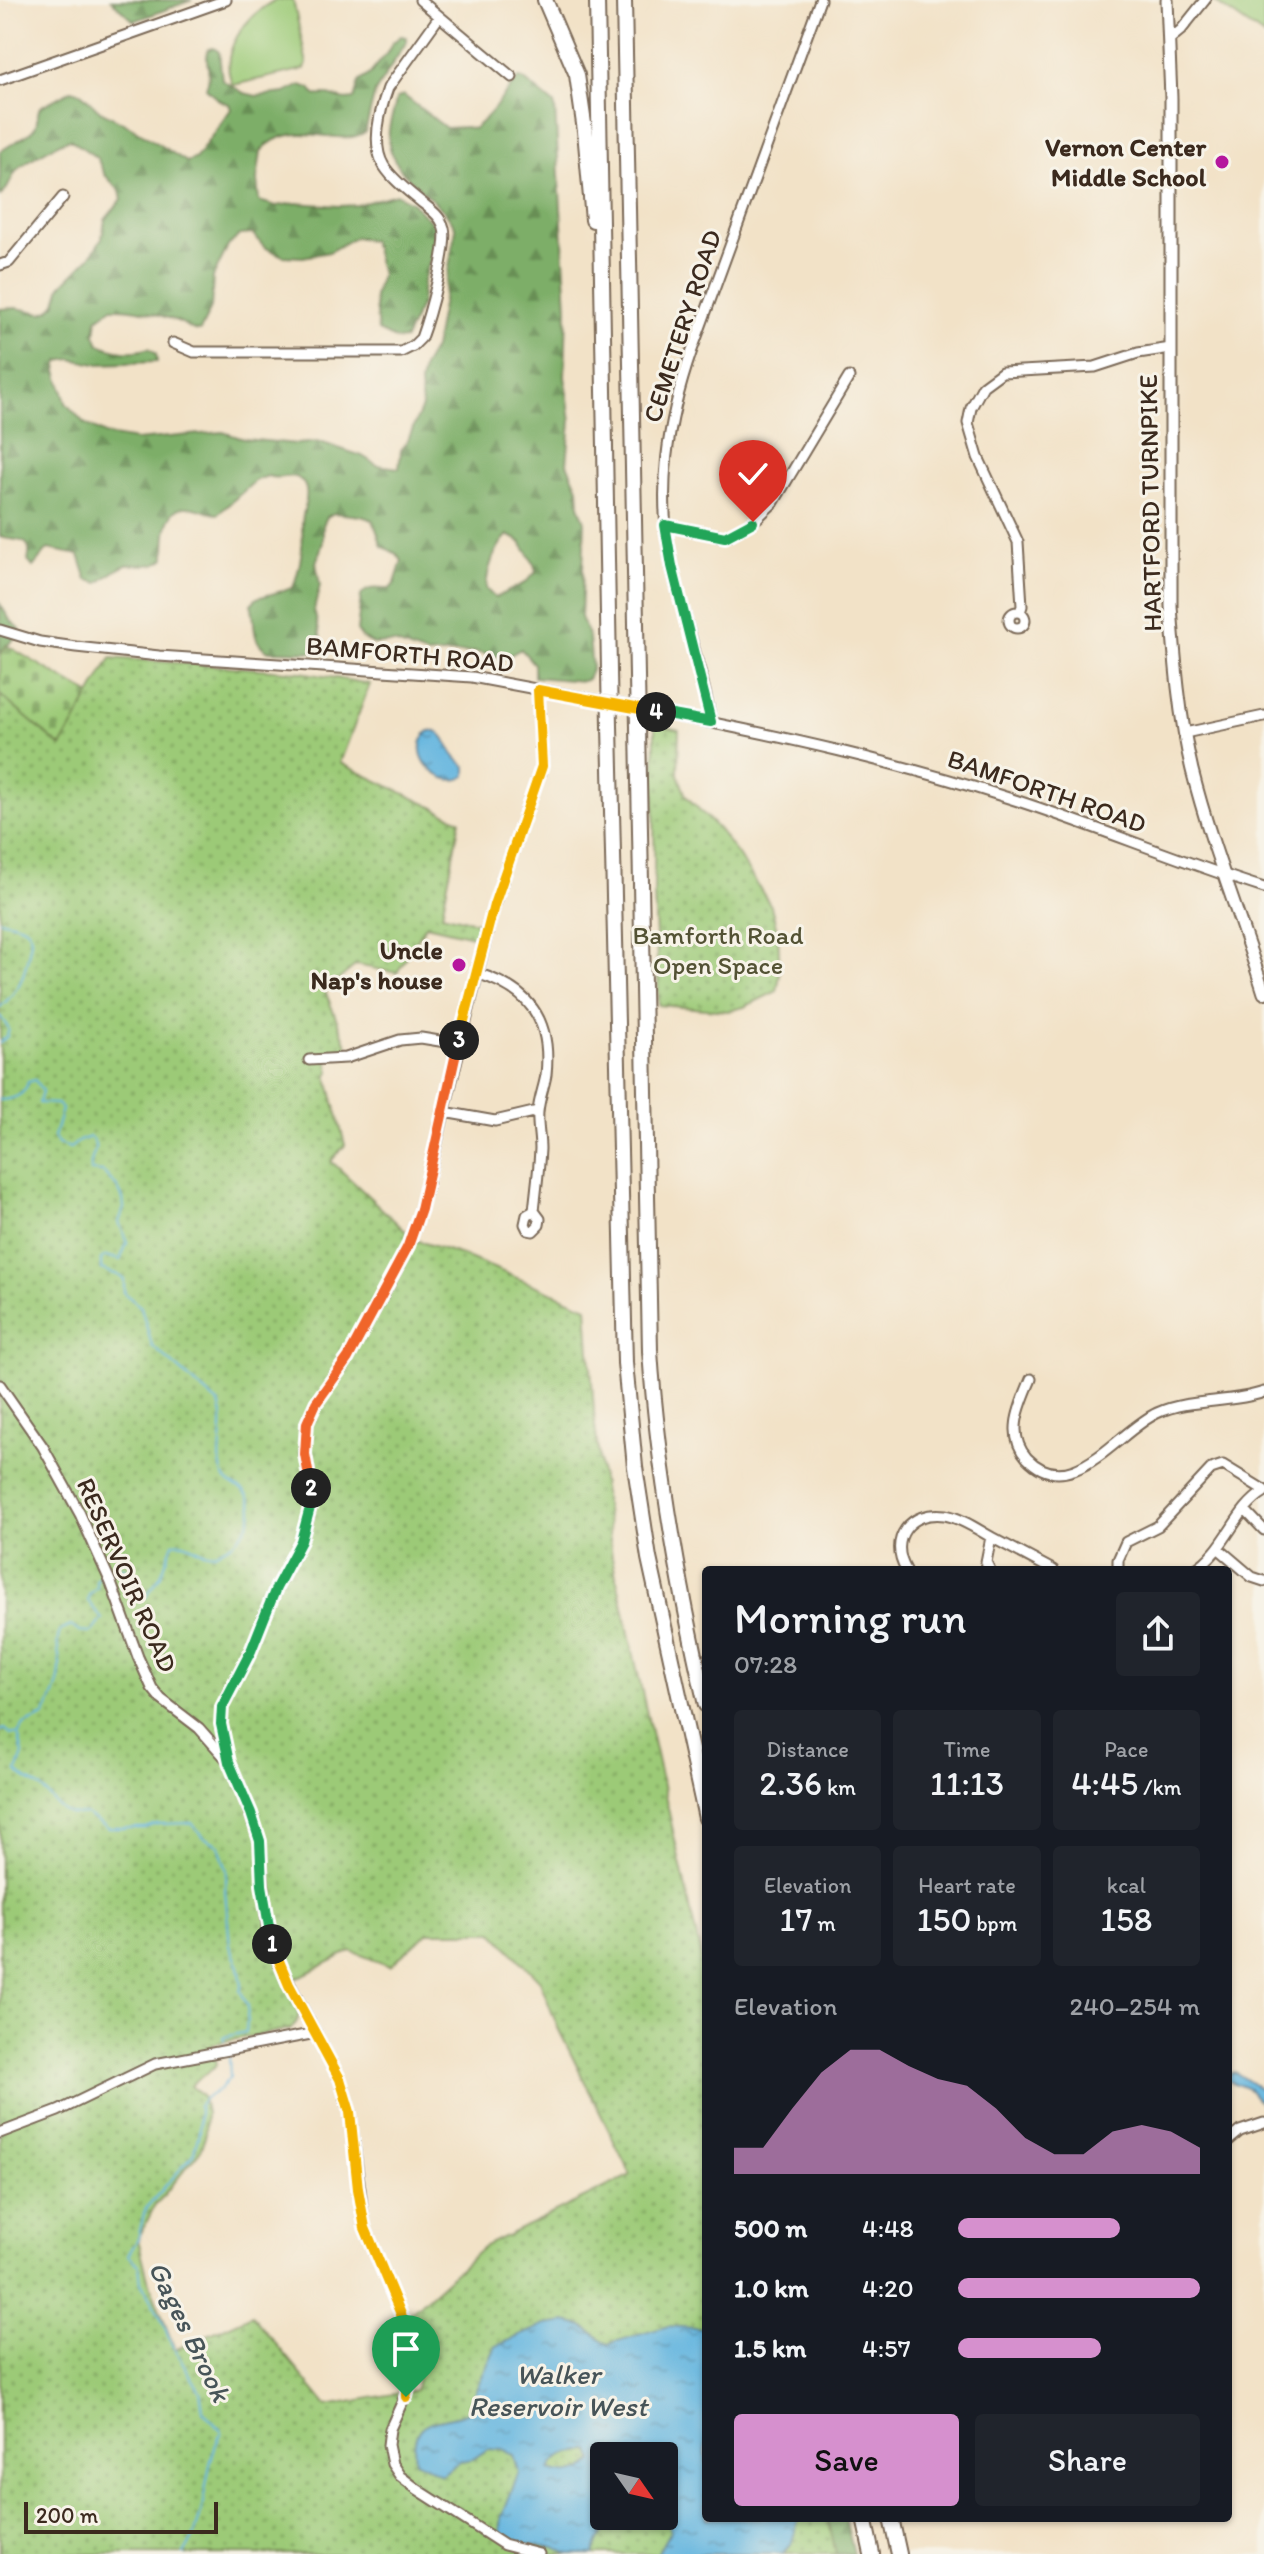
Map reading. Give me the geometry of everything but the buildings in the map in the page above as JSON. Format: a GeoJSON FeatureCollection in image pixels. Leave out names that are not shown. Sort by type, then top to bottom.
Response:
{"type":"FeatureCollection","features":[{"type":"Feature","properties":{"kind":"highway"},"geometry":{"type":"LineString","coordinates":[[545,0],[577,75],[593,222],[602,244]]}},
{"type":"Feature","properties":{"kind":"highway"},"geometry":{"type":"LineString","coordinates":[[597,0],[625,1363],[646,1544],[702,1800]]}},
{"type":"Feature","properties":{"kind":"highway"},"geometry":{"type":"LineString","coordinates":[[624,0],[650,1351],[659,1457],[670,1532],[702,1686]]}},
{"type":"Feature","properties":{"kind":"highway"},"geometry":{"type":"LineString","coordinates":[[865,2522],[872,2554]]}},
{"type":"Feature","properties":{"kind":"highway"},"geometry":{"type":"LineString","coordinates":[[892,2522],[899,2554]]}},
{"type":"Feature","properties":{"kind":"main road","name":"HARTFORD TURNPIKE"},"geometry":{"type":"LineString","coordinates":[[1167,0],[1170,39],[1171,606],[1192,771],[1264,993]]}},
{"type":"Feature","properties":{"kind":"street"},"geometry":{"type":"LineString","coordinates":[[0,80],[226,0]]}},
{"type":"Feature","properties":{"kind":"street"},"geometry":{"type":"LineString","coordinates":[[420,0],[512,77]]}},
{"type":"Feature","properties":{"kind":"street","name":"CEMETERY ROAD"},"geometry":{"type":"LineString","coordinates":[[711,722],[672,566],[665,525],[663,482],[667,438],[680,382],[820,0]]}},
{"type":"Feature","properties":{"kind":"street"},"geometry":{"type":"LineString","coordinates":[[1170,39],[1205,0]]}},
{"type":"Feature","properties":{"kind":"street"},"geometry":{"type":"LineString","coordinates":[[173,343],[194,352],[401,352],[421,338],[444,247],[444,225],[437,215],[391,176],[379,156],[378,141],[383,101],[388,88],[439,17]]}},
{"type":"Feature","properties":{"kind":"street"},"geometry":{"type":"LineString","coordinates":[[0,265],[9,262],[63,197]]}},
{"type":"Feature","properties":{"kind":"street"},"geometry":{"type":"LineString","coordinates":[[1020,612],[1018,542],[978,457],[968,423],[971,408],[983,386],[1002,372],[1095,367],[1138,353],[1171,348]]}},
{"type":"Feature","properties":{"kind":"street"},"geometry":{"type":"LineString","coordinates":[[665,525],[725,537],[763,514],[774,502],[849,377]]}},
{"type":"Feature","properties":{"kind":"street","name":"BAMFORTH ROAD"},"geometry":{"type":"LineString","coordinates":[[0,630],[40,642],[159,656],[472,677],[814,743],[956,782],[1068,818],[1264,888]]}},
{"type":"Feature","properties":{"kind":"street"},"geometry":{"type":"LineString","coordinates":[[229,1762],[221,1724],[222,1707],[251,1651],[276,1588],[301,1541],[308,1518],[312,1500],[305,1454],[307,1423],[316,1403],[348,1358],[408,1246],[421,1209],[458,1044],[494,905],[542,766],[538,690]]}},
{"type":"Feature","properties":{"kind":"street"},"geometry":{"type":"LineString","coordinates":[[1185,733],[1264,716]]}},
{"type":"Feature","properties":{"kind":"street"},"geometry":{"type":"LineString","coordinates":[[476,973],[494,978],[520,992],[534,1009],[547,1050],[546,1075],[538,1111],[540,1147],[534,1211]]}},
{"type":"Feature","properties":{"kind":"street"},"geometry":{"type":"LineString","coordinates":[[309,1060],[346,1058],[400,1040],[421,1038],[458,1044]]}},
{"type":"Feature","properties":{"kind":"street"},"geometry":{"type":"LineString","coordinates":[[444,1112],[495,1121],[538,1111]]}},
{"type":"Feature","properties":{"kind":"street"},"geometry":{"type":"LineString","coordinates":[[1031,1379],[1015,1428],[1017,1444],[1027,1458],[1044,1471],[1062,1475],[1081,1467],[1155,1414],[1178,1407],[1234,1401],[1264,1392]]}},
{"type":"Feature","properties":{"kind":"street","name":"RESERVOIR ROAD"},"geometry":{"type":"LineString","coordinates":[[0,1385],[43,1447],[80,1514],[152,1688],[161,1699],[199,1728],[229,1762],[251,1813],[260,1841],[267,1927],[276,1958],[340,2079],[350,2112],[365,2228],[413,2343],[415,2361],[409,2387],[390,2429],[388,2445],[392,2464],[400,2476],[417,2489],[504,2545],[539,2554]]}},
{"type":"Feature","properties":{"kind":"street"},"geometry":{"type":"LineString","coordinates":[[1118,1566],[1126,1542],[1158,1526],[1211,1469],[1223,1465],[1264,1491],[1255,1497],[1218,1548],[1198,1566]]}},
{"type":"Feature","properties":{"kind":"street"},"geometry":{"type":"LineString","coordinates":[[1245,1510],[1264,1530]]}},
{"type":"Feature","properties":{"kind":"street"},"geometry":{"type":"LineString","coordinates":[[904,1566],[898,1556],[901,1537],[911,1522],[929,1514],[955,1518],[1047,1566]]}},
{"type":"Feature","properties":{"kind":"street"},"geometry":{"type":"LineString","coordinates":[[988,1566],[986,1562],[991,1537]]}},
{"type":"Feature","properties":{"kind":"street"},"geometry":{"type":"LineString","coordinates":[[1218,1548],[1252,1577],[1264,1581]]}},
{"type":"Feature","properties":{"kind":"street"},"geometry":{"type":"LineString","coordinates":[[0,2133],[58,2111],[155,2064],[316,2033]]}},
{"type":"Feature","properties":{"kind":"street"},"geometry":{"type":"LineString","coordinates":[[1232,2138],[1240,2131],[1264,2123]]}},
{"type":"Feature","properties":{"kind":"green space"},"geometry":{"type":"Polygon","coordinates":[[[111,0],[192,0],[134,21],[111,0]]]}},
{"type":"Feature","properties":{"kind":"green space"},"geometry":{"type":"Polygon","coordinates":[[[275,0],[293,0],[307,64],[305,69],[233,85],[229,72],[232,48],[245,25],[275,0]]]}},
{"type":"Feature","properties":{"kind":"green space"},"geometry":{"type":"Polygon","coordinates":[[[1212,0],[1264,0],[1264,36],[1212,0]]]}},
{"type":"Feature","properties":{"kind":"green space"},"geometry":{"type":"Polygon","coordinates":[[[401,36],[407,37],[375,92],[365,132],[343,138],[288,135],[274,141],[261,151],[257,180],[259,201],[276,206],[296,203],[357,205],[396,194],[412,202],[433,224],[437,232],[423,281],[421,304],[405,339],[397,340],[378,331],[374,296],[381,275],[372,241],[355,237],[329,252],[303,257],[283,256],[264,247],[253,234],[240,235],[228,246],[213,277],[211,308],[200,331],[154,314],[112,308],[97,319],[95,334],[99,344],[124,351],[149,348],[156,354],[157,362],[96,364],[71,359],[59,361],[57,370],[66,403],[84,423],[107,435],[136,440],[223,432],[244,439],[297,444],[320,442],[362,456],[377,465],[399,468],[401,450],[422,407],[420,384],[423,367],[434,348],[456,229],[448,216],[414,184],[395,160],[389,130],[396,99],[403,95],[446,128],[473,129],[519,78],[523,79],[555,108],[567,308],[565,377],[571,421],[567,464],[578,488],[579,505],[585,522],[581,617],[589,638],[592,668],[583,681],[534,677],[534,664],[521,649],[505,658],[475,652],[426,655],[394,643],[373,644],[362,638],[357,631],[361,596],[371,589],[390,589],[402,561],[397,554],[382,546],[373,520],[334,513],[327,517],[323,525],[323,542],[316,563],[320,585],[314,610],[324,652],[269,651],[263,647],[256,637],[251,604],[257,598],[293,588],[299,565],[306,488],[295,477],[268,476],[256,480],[218,514],[189,507],[178,509],[169,520],[165,558],[152,565],[124,566],[99,583],[87,580],[79,555],[48,549],[33,567],[28,561],[26,543],[0,537],[0,309],[16,308],[42,313],[50,310],[56,303],[61,286],[90,257],[102,238],[105,220],[122,199],[120,191],[105,175],[97,158],[70,139],[22,166],[0,196],[0,152],[34,129],[40,107],[72,90],[81,93],[100,111],[187,162],[196,158],[231,109],[229,104],[219,100],[206,88],[209,77],[208,49],[214,48],[219,52],[222,80],[244,93],[257,96],[285,93],[301,85],[310,88],[315,95],[348,100],[354,99],[359,82],[370,74],[392,43],[401,36]],[[508,535],[495,553],[486,589],[495,598],[525,583],[536,572],[521,542],[508,535]]]}},
{"type":"Feature","properties":{"kind":"green space"},"geometry":{"type":"Polygon","coordinates":[[[0,604],[20,629],[0,656],[0,604]]]}},
{"type":"Feature","properties":{"kind":"green space"},"geometry":{"type":"Polygon","coordinates":[[[6,645],[96,698],[65,746],[47,741],[0,709],[0,656],[6,645]]]}},
{"type":"Feature","properties":{"kind":"green space"},"geometry":{"type":"Polygon","coordinates":[[[111,658],[301,672],[370,684],[340,763],[460,820],[442,914],[476,922],[481,919],[477,937],[426,925],[397,973],[356,965],[325,991],[349,1050],[327,1058],[330,1072],[327,1075],[345,1145],[331,1161],[415,1240],[462,1255],[587,1307],[595,1426],[612,1557],[702,1961],[702,2522],[829,2522],[836,2554],[0,2554],[0,695],[61,747],[111,658]],[[428,1932],[390,1966],[351,1951],[285,1984],[298,2013],[298,2019],[290,2029],[211,2044],[216,2064],[191,2086],[203,2097],[206,2113],[205,2137],[200,2151],[154,2207],[138,2239],[148,2279],[175,2350],[252,2315],[327,2406],[416,2390],[421,2352],[410,2313],[483,2247],[631,2175],[558,2028],[540,1981],[493,1932],[428,1932]]]}},
{"type":"Feature","properties":{"kind":"green space","name":"Bamforth Road Open Space"},"geometry":{"type":"Polygon","coordinates":[[[655,724],[679,730],[678,774],[686,796],[719,830],[771,906],[778,934],[780,974],[777,991],[744,1007],[728,1011],[659,1005],[654,893],[655,724]]]}},
{"type":"Feature","properties":{"kind":"green space"},"geometry":{"type":"Polygon","coordinates":[[[797,2522],[846,2522],[854,2554],[783,2554],[797,2522]]]}},
{"type":"Feature","properties":{"kind":"water"},"geometry":{"type":"Polygon","coordinates":[[[429,731],[444,737],[466,767],[466,776],[456,780],[446,779],[429,767],[421,749],[422,740],[429,731]]]}},
{"type":"Feature","properties":{"kind":"water"},"geometry":{"type":"Polygon","coordinates":[[[1232,2073],[1264,2091],[1264,2107],[1249,2089],[1232,2082],[1232,2073]]]}},
{"type":"Feature","properties":{"kind":"water","name":"Walker Reservoir West"},"geometry":{"type":"Polygon","coordinates":[[[566,2322],[583,2326],[608,2344],[668,2326],[702,2329],[702,2522],[798,2522],[791,2545],[783,2554],[657,2554],[670,2530],[678,2530],[678,2442],[590,2442],[590,2451],[561,2457],[553,2465],[550,2470],[573,2473],[590,2464],[590,2530],[604,2530],[594,2554],[568,2554],[555,2547],[515,2543],[500,2534],[502,2516],[519,2472],[514,2455],[488,2449],[473,2459],[460,2461],[441,2475],[415,2461],[416,2435],[421,2428],[428,2423],[468,2412],[496,2346],[545,2325],[566,2322]]]}},
{"type":"Feature","properties":{"kind":"waterway"},"geometry":{"type":"LineString","coordinates":[[0,920],[24,927],[31,939],[20,982],[0,1007]]}},
{"type":"Feature","properties":{"kind":"waterway"},"geometry":{"type":"LineString","coordinates":[[0,1016],[9,1029],[0,1043]]}},
{"type":"Feature","properties":{"kind":"waterway"},"geometry":{"type":"LineString","coordinates":[[0,1100],[18,1096],[28,1082],[35,1080],[42,1091],[39,1103],[58,1104],[62,1109],[54,1137],[58,1144],[70,1148],[90,1137],[94,1141],[91,1171],[103,1172],[118,1188],[124,1208],[119,1222],[127,1243],[120,1260],[106,1256],[101,1259],[101,1269],[124,1280],[124,1293],[141,1307],[152,1346],[219,1404],[222,1422],[221,1469],[226,1480],[246,1493],[251,1504],[252,1512],[247,1526],[217,1552],[208,1553],[187,1544],[173,1543],[161,1575],[146,1597],[139,1598],[124,1568],[110,1570]]}},
{"type":"Feature","properties":{"kind":"waterway"},"geometry":{"type":"LineString","coordinates":[[19,1733],[24,1725],[44,1716],[53,1698],[60,1671],[60,1631],[71,1626],[78,1631],[92,1632],[102,1619],[88,1601],[102,1573]]}},
{"type":"Feature","properties":{"kind":"waterway"},"geometry":{"type":"LineString","coordinates":[[0,1731],[5,1729],[17,1734]]}},
{"type":"Feature","properties":{"kind":"waterway","name":"Gages Brook"},"geometry":{"type":"LineString","coordinates":[[18,1734],[23,1754],[17,1772],[41,1788],[65,1812],[85,1814],[108,1828],[192,1823],[204,1837],[219,1845],[227,1871],[225,1890],[230,1946],[239,1967],[240,1990],[248,2006],[246,2032],[224,2037],[225,2040]]}},
{"type":"Feature","properties":{"kind":"waterway","name":"Gages Brook"},"geometry":{"type":"LineString","coordinates":[[184,2554],[198,2524],[211,2461],[222,2432],[203,2411],[200,2391],[172,2345],[141,2283],[139,2266],[128,2255],[138,2239],[145,2209],[193,2155],[199,2133],[199,2106],[230,2077],[229,2057]]}},
{"type":"Feature","properties":{"kind":"place","name":"Vernon Center Middle School"},"geometry":{"type":"Point","coordinates":[1222,162]}},
{"type":"Feature","properties":{"kind":"place","name":"Uncle Nap's house"},"geometry":{"type":"Point","coordinates":[459,965]}},
{"type":"Feature","properties":{"kind":"route"},"geometry":{"type":"LineString","coordinates":[[406,2397],[415,2361],[413,2343],[365,2228],[350,2112],[340,2079],[276,1958],[267,1927],[260,1841],[229,1762],[221,1724],[222,1707],[251,1651],[276,1588],[301,1541],[308,1518],[312,1500],[304,1439],[307,1423],[390,1282],[408,1246],[421,1209],[458,1044],[494,905],[542,766],[538,690],[711,722],[672,566],[665,525],[725,537],[753,522]]}}]}
